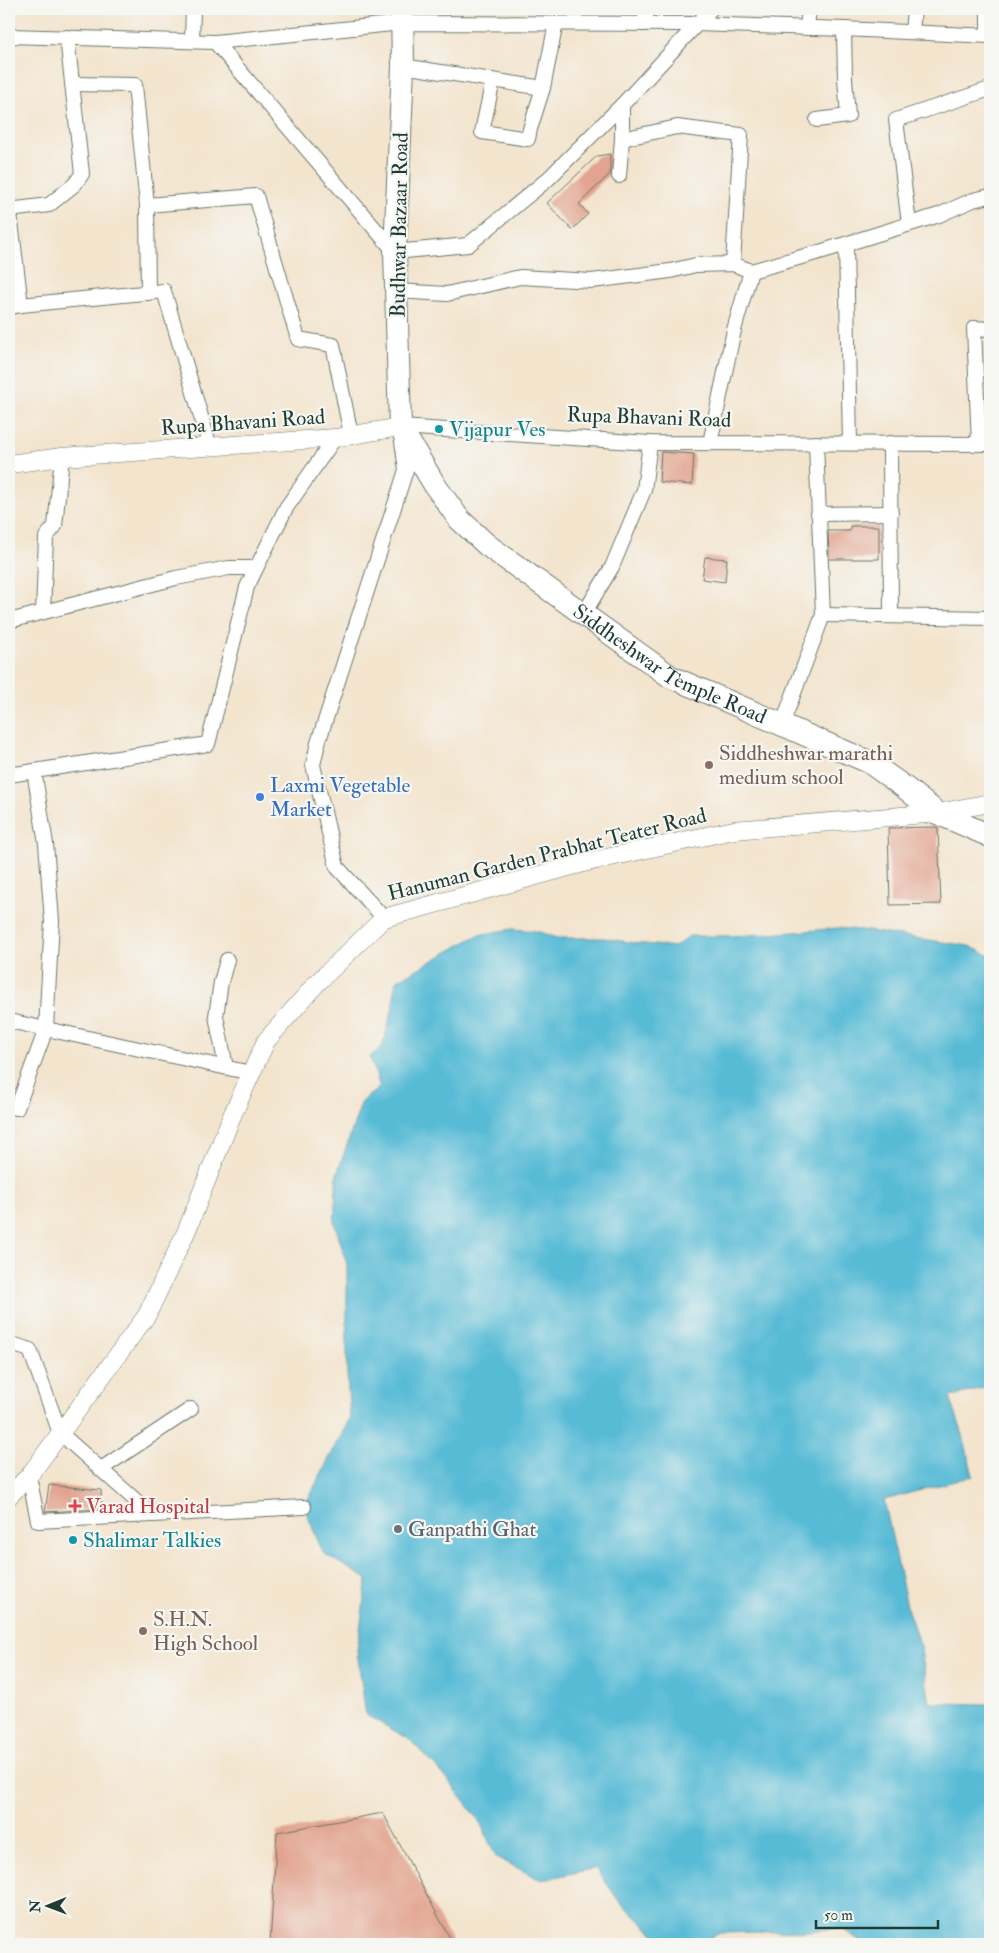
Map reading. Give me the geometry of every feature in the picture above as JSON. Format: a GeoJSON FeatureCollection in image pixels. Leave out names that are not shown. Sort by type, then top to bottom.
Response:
{"type":"FeatureCollection","features":[{"type":"Feature","properties":{"kind":"highway","name":"Budhwar Bazaar Road"},"geometry":{"type":"LineString","coordinates":[[400,427],[395,252],[403,66],[402,16]]}},
{"type":"Feature","properties":{"kind":"highway","name":"Siddheshwar Temple Road"},"geometry":{"type":"LineString","coordinates":[[400,427],[436,486],[459,519],[487,545],[671,677],[869,762],[904,786],[936,813],[990,836]]}},
{"type":"Feature","properties":{"kind":"street"},"geometry":{"type":"LineString","coordinates":[[192,41],[193,9]]}},
{"type":"Feature","properties":{"kind":"street"},"geometry":{"type":"LineString","coordinates":[[643,24],[648,9]]}},
{"type":"Feature","properties":{"kind":"street"},"geometry":{"type":"LineString","coordinates":[[695,24],[704,9]]}},
{"type":"Feature","properties":{"kind":"street"},"geometry":{"type":"LineString","coordinates":[[215,42],[395,252],[468,245],[548,179],[622,105],[695,24],[711,9]]}},
{"type":"Feature","properties":{"kind":"street"},"geometry":{"type":"LineString","coordinates":[[807,28],[809,9]]}},
{"type":"Feature","properties":{"kind":"street"},"geometry":{"type":"LineString","coordinates":[[912,32],[914,9]]}},
{"type":"Feature","properties":{"kind":"street"},"geometry":{"type":"LineString","coordinates":[[9,36],[215,42],[402,16],[556,23],[695,24],[844,29],[989,36],[988,9]]}},
{"type":"Feature","properties":{"kind":"street"},"geometry":{"type":"LineString","coordinates":[[493,80],[482,132],[528,139],[543,88],[556,23]]}},
{"type":"Feature","properties":{"kind":"street"},"geometry":{"type":"LineString","coordinates":[[817,120],[848,116],[844,29]]}},
{"type":"Feature","properties":{"kind":"street"},"geometry":{"type":"LineString","coordinates":[[9,210],[50,205],[75,184],[82,174],[67,38]]}},
{"type":"Feature","properties":{"kind":"street"},"geometry":{"type":"LineString","coordinates":[[403,66],[543,88]]}},
{"type":"Feature","properties":{"kind":"street"},"geometry":{"type":"LineString","coordinates":[[72,84],[135,86],[147,205],[148,293]]}},
{"type":"Feature","properties":{"kind":"street"},"geometry":{"type":"LineString","coordinates":[[909,224],[896,120],[990,89]]}},
{"type":"Feature","properties":{"kind":"street"},"geometry":{"type":"LineString","coordinates":[[619,176],[622,105]]}},
{"type":"Feature","properties":{"kind":"street"},"geometry":{"type":"LineString","coordinates":[[622,139],[677,127],[742,135],[733,264]]}},
{"type":"Feature","properties":{"kind":"street"},"geometry":{"type":"LineString","coordinates":[[9,775],[208,744],[247,587],[286,508],[343,436],[333,345],[298,339],[256,196],[147,205]]}},
{"type":"Feature","properties":{"kind":"street"},"geometry":{"type":"LineString","coordinates":[[396,292],[447,294],[520,277],[592,281],[670,271],[696,265],[733,264],[751,271],[939,215],[972,200],[990,196]]}},
{"type":"Feature","properties":{"kind":"street"},"geometry":{"type":"LineString","coordinates":[[9,205],[15,306],[164,291],[210,447]]}},
{"type":"Feature","properties":{"kind":"street"},"geometry":{"type":"LineString","coordinates":[[846,244],[850,443]]}},
{"type":"Feature","properties":{"kind":"street"},"geometry":{"type":"LineString","coordinates":[[710,443],[734,330],[751,271]]}},
{"type":"Feature","properties":{"kind":"street"},"geometry":{"type":"LineString","coordinates":[[984,444],[974,328],[990,329]]}},
{"type":"Feature","properties":{"kind":"street"},"geometry":{"type":"LineString","coordinates":[[384,918],[337,867],[313,765],[318,743],[406,470],[400,427]]}},
{"type":"Feature","properties":{"kind":"street","name":"Rupa Bhavani Road"},"geometry":{"type":"LineString","coordinates":[[9,464],[62,457],[343,436],[400,427],[650,443],[984,444]]}},
{"type":"Feature","properties":{"kind":"street"},"geometry":{"type":"LineString","coordinates":[[583,615],[612,567],[644,490],[650,443]]}},
{"type":"Feature","properties":{"kind":"street"},"geometry":{"type":"LineString","coordinates":[[782,725],[823,615],[816,443]]}},
{"type":"Feature","properties":{"kind":"street"},"geometry":{"type":"LineString","coordinates":[[890,444],[891,616]]}},
{"type":"Feature","properties":{"kind":"street"},"geometry":{"type":"LineString","coordinates":[[43,612],[46,536],[55,526],[62,457]]}},
{"type":"Feature","properties":{"kind":"street"},"geometry":{"type":"LineString","coordinates":[[818,514],[891,514]]}},
{"type":"Feature","properties":{"kind":"street"},"geometry":{"type":"LineString","coordinates":[[9,621],[176,578],[229,568],[256,568]]}},
{"type":"Feature","properties":{"kind":"street"},"geometry":{"type":"LineString","coordinates":[[823,615],[990,618]]}},
{"type":"Feature","properties":{"kind":"street"},"geometry":{"type":"LineString","coordinates":[[9,1107],[17,1108],[46,1029],[52,921],[46,844],[34,771]]}},
{"type":"Feature","properties":{"kind":"street","name":"Hanuman Garden Prabhat Teater Road"},"geometry":{"type":"LineString","coordinates":[[9,1496],[29,1476],[147,1315],[187,1230],[231,1118],[266,1040],[316,984],[384,918],[583,863],[734,830],[936,813],[990,803]]}},
{"type":"Feature","properties":{"kind":"street"},"geometry":{"type":"LineString","coordinates":[[226,1067],[216,1016],[220,982],[228,960]]}},
{"type":"Feature","properties":{"kind":"street"},"geometry":{"type":"LineString","coordinates":[[9,1021],[251,1072]]}},
{"type":"Feature","properties":{"kind":"street"},"geometry":{"type":"LineString","coordinates":[[9,1343],[30,1350],[60,1433],[152,1515]]}},
{"type":"Feature","properties":{"kind":"street"},"geometry":{"type":"LineString","coordinates":[[101,1469],[191,1408]]}},
{"type":"Feature","properties":{"kind":"street"},"geometry":{"type":"LineString","coordinates":[[29,1476],[38,1521],[304,1507]]}},
{"type":"Feature","properties":{"kind":"water"},"geometry":{"type":"Polygon","coordinates":[[[837,928],[969,946],[990,956],[990,1386],[950,1397],[963,1435],[973,1476],[884,1500],[908,1611],[920,1645],[930,1703],[990,1704],[990,1944],[865,1944],[841,1928],[808,1931],[720,1933],[698,1944],[665,1944],[619,1901],[596,1868],[541,1880],[496,1857],[479,1820],[444,1775],[409,1739],[366,1715],[357,1651],[367,1579],[323,1553],[304,1507],[350,1418],[347,1375],[347,1264],[334,1221],[337,1174],[362,1101],[380,1087],[370,1057],[382,1047],[392,1011],[396,981],[478,935],[512,929],[537,931],[556,938],[604,938],[675,947],[689,936],[800,932],[837,928]]]}},
{"type":"Feature","properties":{"kind":"building"},"geometry":{"type":"Polygon","coordinates":[[[610,154],[610,174],[579,204],[588,214],[572,230],[547,203],[597,156],[610,154]]]}},
{"type":"Feature","properties":{"kind":"building"},"geometry":{"type":"Polygon","coordinates":[[[661,452],[694,454],[692,485],[659,482],[661,452]]]}},
{"type":"Feature","properties":{"kind":"building"},"geometry":{"type":"Polygon","coordinates":[[[850,526],[879,526],[879,559],[829,559],[828,531],[850,531],[850,526]]]}},
{"type":"Feature","properties":{"kind":"building"},"geometry":{"type":"Polygon","coordinates":[[[705,557],[727,559],[725,582],[702,579],[705,557]]]}},
{"type":"Feature","properties":{"kind":"building"},"geometry":{"type":"Polygon","coordinates":[[[888,828],[938,828],[941,904],[890,905],[888,828]]]}},
{"type":"Feature","properties":{"kind":"building"},"geometry":{"type":"Polygon","coordinates":[[[49,1485],[101,1490],[102,1509],[45,1512],[49,1485]]]}},
{"type":"Feature","properties":{"kind":"building"},"geometry":{"type":"Polygon","coordinates":[[[383,1813],[453,1944],[270,1944],[277,1832],[383,1813]]]}},
{"type":"Feature","properties":{"kind":"place","name":"Vijapur Ves"},"geometry":{"type":"Point","coordinates":[439,429]}},
{"type":"Feature","properties":{"kind":"place","name":"Siddheshwar marathi medium school"},"geometry":{"type":"Point","coordinates":[709,765]}},
{"type":"Feature","properties":{"kind":"place","name":"Laxmi Vegetable Market"},"geometry":{"type":"Point","coordinates":[260,797]}},
{"type":"Feature","properties":{"kind":"place","name":"Varad Hospital"},"geometry":{"type":"Point","coordinates":[75,1506]}},
{"type":"Feature","properties":{"kind":"place","name":"Ganpathi Ghat"},"geometry":{"type":"Point","coordinates":[398,1529]}},
{"type":"Feature","properties":{"kind":"place","name":"Shalimar Talkies"},"geometry":{"type":"Point","coordinates":[73,1540]}},
{"type":"Feature","properties":{"kind":"place","name":"S.H.N. High School"},"geometry":{"type":"Point","coordinates":[143,1631]}}]}
